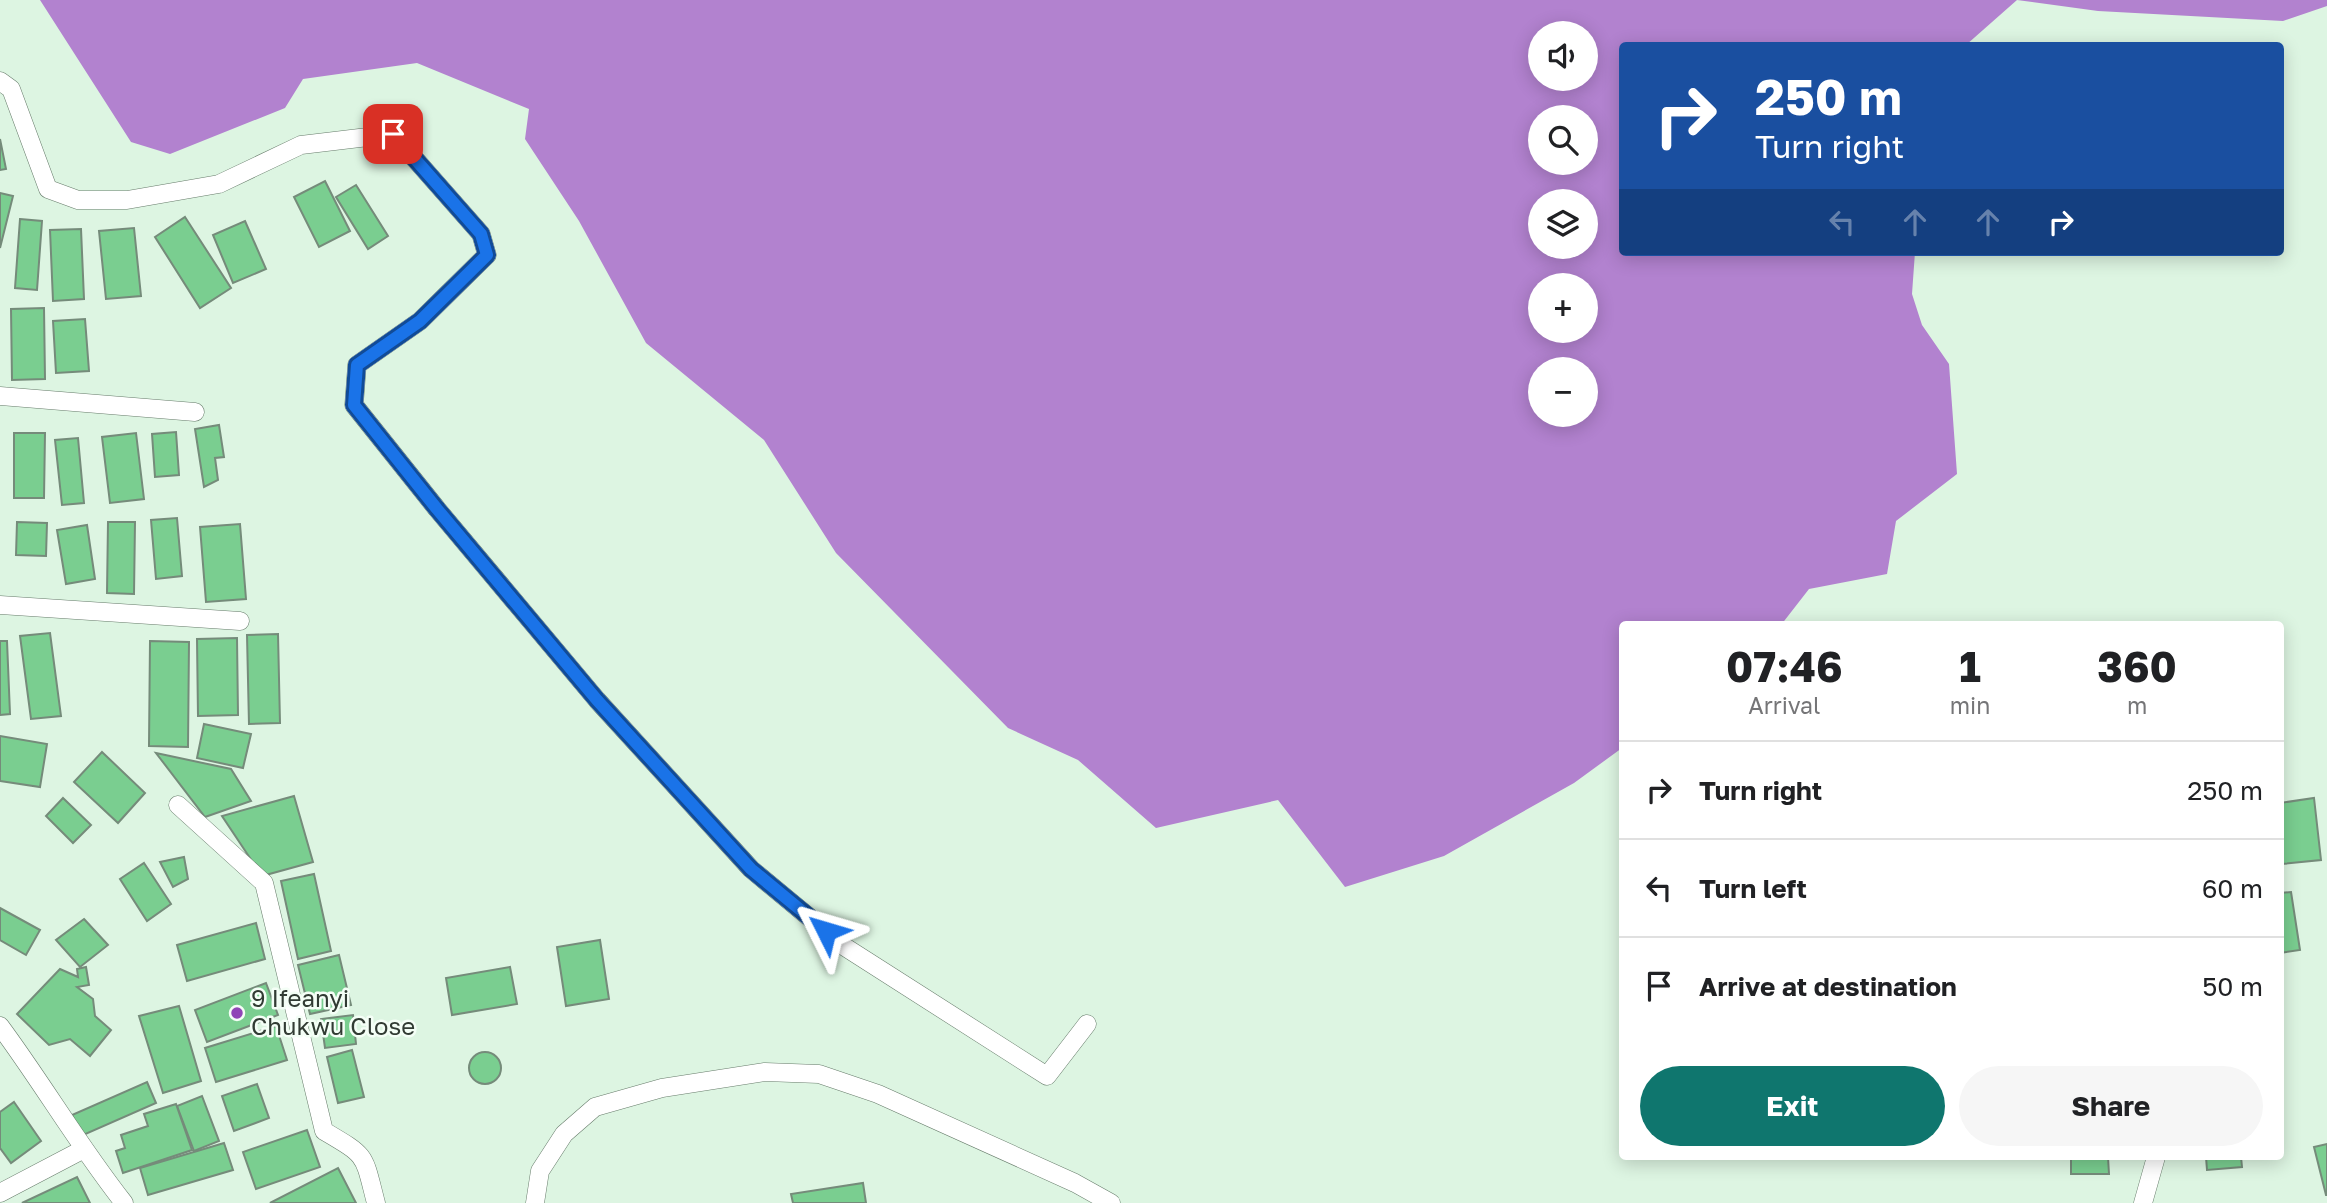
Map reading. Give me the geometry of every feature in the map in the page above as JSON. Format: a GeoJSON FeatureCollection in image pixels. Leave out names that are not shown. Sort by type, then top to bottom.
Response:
{"type":"FeatureCollection","features":[{"type":"Feature","properties":{"kind":"street"},"geometry":{"type":"LineString","coordinates":[[0,81],[11,89],[48,189],[78,200],[127,200],[219,184],[301,145],[393,134],[481,234],[487,255],[420,321],[357,365],[354,405],[597,700],[751,869],[845,947],[1047,1076],[1087,1024]]}},
{"type":"Feature","properties":{"kind":"street"},"geometry":{"type":"LineString","coordinates":[[0,396],[195,412]]}},
{"type":"Feature","properties":{"kind":"street"},"geometry":{"type":"LineString","coordinates":[[0,605],[240,621]]}},
{"type":"Feature","properties":{"kind":"street"},"geometry":{"type":"LineString","coordinates":[[178,805],[264,883],[324,1131],[356,1148],[364,1159],[376,1203]]}},
{"type":"Feature","properties":{"kind":"street"},"geometry":{"type":"LineString","coordinates":[[0,1026],[33,1069],[82,1150],[124,1203]]}},
{"type":"Feature","properties":{"kind":"street"},"geometry":{"type":"LineString","coordinates":[[535,1203],[540,1171],[564,1135],[595,1107],[662,1088],[765,1072],[819,1074],[878,1094],[1075,1183],[1111,1203]]}},
{"type":"Feature","properties":{"kind":"street"},"geometry":{"type":"LineString","coordinates":[[0,1193],[82,1150]]}},
{"type":"Feature","properties":{"kind":"street"},"geometry":{"type":"LineString","coordinates":[[2143,1203],[2155,1160]]}},
{"type":"Feature","properties":{"kind":"shaded area"},"geometry":{"type":"Polygon","coordinates":[[[40,0],[2017,0],[1969,42],[1619,42],[1619,256],[1915,256],[1912,294],[1922,325],[1949,364],[1957,474],[1896,521],[1887,574],[1809,589],[1784,621],[1619,621],[1619,750],[1574,783],[1444,856],[1345,887],[1278,800],[1156,828],[1078,760],[1008,728],[836,553],[764,440],[646,343],[579,221],[525,139],[529,109],[417,63],[303,79],[285,108],[170,154],[131,142],[40,0]]]}},
{"type":"Feature","properties":{"kind":"shaded area"},"geometry":{"type":"Polygon","coordinates":[[[2017,0],[2327,0],[2327,6],[2283,21],[2098,11],[2017,0]]]}},
{"type":"Feature","properties":{"kind":"building"},"geometry":{"type":"Polygon","coordinates":[[[0,139],[6,169],[0,170],[0,139]]]}},
{"type":"Feature","properties":{"kind":"building"},"geometry":{"type":"Polygon","coordinates":[[[325,181],[350,231],[319,247],[294,197],[325,181]]]}},
{"type":"Feature","properties":{"kind":"building"},"geometry":{"type":"Polygon","coordinates":[[[356,185],[388,236],[368,249],[336,197],[356,185]]]}},
{"type":"Feature","properties":{"kind":"building"},"geometry":{"type":"Polygon","coordinates":[[[0,193],[13,196],[0,248],[0,193]]]}},
{"type":"Feature","properties":{"kind":"building"},"geometry":{"type":"Polygon","coordinates":[[[185,217],[231,288],[200,308],[155,237],[185,217]]]}},
{"type":"Feature","properties":{"kind":"building"},"geometry":{"type":"Polygon","coordinates":[[[20,219],[42,221],[37,290],[15,288],[20,219]]]}},
{"type":"Feature","properties":{"kind":"building"},"geometry":{"type":"Polygon","coordinates":[[[245,221],[266,269],[233,283],[213,235],[245,221]]]}},
{"type":"Feature","properties":{"kind":"building"},"geometry":{"type":"Polygon","coordinates":[[[134,228],[141,296],[106,299],[99,231],[134,228]]]}},
{"type":"Feature","properties":{"kind":"building"},"geometry":{"type":"Polygon","coordinates":[[[81,229],[84,299],[53,301],[50,230],[81,229]]]}},
{"type":"Feature","properties":{"kind":"building"},"geometry":{"type":"Polygon","coordinates":[[[44,308],[45,379],[12,380],[11,309],[44,308]]]}},
{"type":"Feature","properties":{"kind":"building"},"geometry":{"type":"Polygon","coordinates":[[[85,319],[89,371],[56,373],[53,321],[85,319]]]}},
{"type":"Feature","properties":{"kind":"building"},"geometry":{"type":"Polygon","coordinates":[[[219,425],[224,457],[215,458],[218,480],[204,487],[195,429],[219,425]]]}},
{"type":"Feature","properties":{"kind":"building"},"geometry":{"type":"Polygon","coordinates":[[[176,432],[179,475],[155,477],[152,434],[176,432]]]}},
{"type":"Feature","properties":{"kind":"building"},"geometry":{"type":"Polygon","coordinates":[[[14,433],[45,433],[44,498],[14,498],[14,433]]]}},
{"type":"Feature","properties":{"kind":"building"},"geometry":{"type":"Polygon","coordinates":[[[136,433],[144,499],[110,503],[102,437],[136,433]]]}},
{"type":"Feature","properties":{"kind":"building"},"geometry":{"type":"Polygon","coordinates":[[[78,438],[84,503],[62,505],[55,440],[78,438]]]}},
{"type":"Feature","properties":{"kind":"building"},"geometry":{"type":"Polygon","coordinates":[[[177,518],[182,576],[156,579],[151,520],[177,518]]]}},
{"type":"Feature","properties":{"kind":"building"},"geometry":{"type":"Polygon","coordinates":[[[17,522],[47,523],[46,556],[16,555],[17,522]]]}},
{"type":"Feature","properties":{"kind":"building"},"geometry":{"type":"Polygon","coordinates":[[[108,522],[135,522],[134,594],[107,593],[108,522]]]}},
{"type":"Feature","properties":{"kind":"building"},"geometry":{"type":"Polygon","coordinates":[[[240,524],[246,599],[206,602],[200,527],[240,524]]]}},
{"type":"Feature","properties":{"kind":"building"},"geometry":{"type":"Polygon","coordinates":[[[87,525],[95,579],[66,584],[57,530],[87,525]]]}},
{"type":"Feature","properties":{"kind":"building"},"geometry":{"type":"Polygon","coordinates":[[[50,633],[61,716],[31,719],[20,636],[50,633]]]}},
{"type":"Feature","properties":{"kind":"building"},"geometry":{"type":"Polygon","coordinates":[[[278,634],[280,723],[249,724],[247,635],[278,634]]]}},
{"type":"Feature","properties":{"kind":"building"},"geometry":{"type":"Polygon","coordinates":[[[237,638],[238,715],[198,716],[197,639],[237,638]]]}},
{"type":"Feature","properties":{"kind":"building"},"geometry":{"type":"Polygon","coordinates":[[[0,641],[7,641],[10,714],[0,715],[0,641]]]}},
{"type":"Feature","properties":{"kind":"building"},"geometry":{"type":"Polygon","coordinates":[[[150,641],[189,642],[188,747],[149,746],[150,641]]]}},
{"type":"Feature","properties":{"kind":"building"},"geometry":{"type":"Polygon","coordinates":[[[204,724],[251,734],[243,768],[197,758],[204,724]]]}},
{"type":"Feature","properties":{"kind":"building"},"geometry":{"type":"Polygon","coordinates":[[[0,736],[47,744],[40,787],[0,781],[0,736]]]}},
{"type":"Feature","properties":{"kind":"building"},"geometry":{"type":"Polygon","coordinates":[[[102,752],[145,793],[118,823],[74,782],[102,752]]]}},
{"type":"Feature","properties":{"kind":"building"},"geometry":{"type":"Polygon","coordinates":[[[156,753],[231,769],[251,801],[205,817],[156,753]]]}},
{"type":"Feature","properties":{"kind":"building"},"geometry":{"type":"Polygon","coordinates":[[[294,796],[313,862],[262,876],[222,816],[294,796]]]}},
{"type":"Feature","properties":{"kind":"building"},"geometry":{"type":"Polygon","coordinates":[[[63,798],[91,825],[73,843],[46,816],[63,798]]]}},
{"type":"Feature","properties":{"kind":"building"},"geometry":{"type":"Polygon","coordinates":[[[2314,798],[2321,860],[2284,864],[2284,802],[2314,798]]]}},
{"type":"Feature","properties":{"kind":"building"},"geometry":{"type":"Polygon","coordinates":[[[184,857],[188,879],[173,887],[160,862],[184,857]]]}},
{"type":"Feature","properties":{"kind":"building"},"geometry":{"type":"Polygon","coordinates":[[[144,863],[171,904],[147,921],[120,879],[144,863]]]}},
{"type":"Feature","properties":{"kind":"building"},"geometry":{"type":"Polygon","coordinates":[[[314,874],[331,951],[298,959],[281,881],[314,874]]]}},
{"type":"Feature","properties":{"kind":"building"},"geometry":{"type":"Polygon","coordinates":[[[2291,892],[2300,950],[2284,952],[2284,893],[2291,892]]]}},
{"type":"Feature","properties":{"kind":"building"},"geometry":{"type":"Polygon","coordinates":[[[0,908],[40,930],[26,955],[0,940],[0,908]]]}},
{"type":"Feature","properties":{"kind":"building"},"geometry":{"type":"Polygon","coordinates":[[[84,919],[108,945],[80,967],[56,940],[84,919]]]}},
{"type":"Feature","properties":{"kind":"building"},"geometry":{"type":"Polygon","coordinates":[[[256,923],[265,959],[187,981],[177,945],[256,923]]]}},
{"type":"Feature","properties":{"kind":"building"},"geometry":{"type":"Polygon","coordinates":[[[600,940],[609,999],[566,1006],[557,947],[600,940]]]}},
{"type":"Feature","properties":{"kind":"building"},"geometry":{"type":"Polygon","coordinates":[[[339,955],[351,1005],[310,1014],[298,965],[339,955]]]}},
{"type":"Feature","properties":{"kind":"building"},"geometry":{"type":"Polygon","coordinates":[[[86,967],[89,985],[77,987],[93,999],[95,1016],[111,1030],[90,1056],[70,1039],[49,1045],[17,1014],[60,969],[78,977],[77,969],[86,967]]]}},
{"type":"Feature","properties":{"kind":"building"},"geometry":{"type":"Polygon","coordinates":[[[510,967],[517,1004],[452,1015],[446,978],[510,967]]]}},
{"type":"Feature","properties":{"kind":"building","name":"9 Ifeanyi Chukwu Close"},"geometry":{"type":"Polygon","coordinates":[[[266,983],[278,1015],[207,1042],[195,1010],[266,983]]]}},
{"type":"Feature","properties":{"kind":"building"},"geometry":{"type":"Polygon","coordinates":[[[179,1006],[201,1081],[163,1093],[139,1016],[179,1006]]]}},
{"type":"Feature","properties":{"kind":"building"},"geometry":{"type":"Polygon","coordinates":[[[353,1015],[356,1044],[325,1048],[321,1019],[353,1015]]]}},
{"type":"Feature","properties":{"kind":"building"},"geometry":{"type":"Polygon","coordinates":[[[276,1026],[287,1060],[216,1082],[205,1048],[276,1026]]]}},
{"type":"Feature","properties":{"kind":"building"},"geometry":{"type":"Polygon","coordinates":[[[352,1050],[364,1097],[338,1103],[327,1057],[352,1050]]]}},
{"type":"Feature","properties":{"kind":"building"},"geometry":{"type":"Polygon","coordinates":[[[485,1052],[497,1056],[501,1068],[497,1080],[485,1084],[473,1080],[469,1068],[473,1056],[485,1052]]]}},
{"type":"Feature","properties":{"kind":"building"},"geometry":{"type":"Polygon","coordinates":[[[147,1082],[156,1103],[81,1136],[72,1115],[147,1082]]]}},
{"type":"Feature","properties":{"kind":"building"},"geometry":{"type":"Polygon","coordinates":[[[257,1084],[269,1118],[234,1131],[222,1096],[257,1084]]]}},
{"type":"Feature","properties":{"kind":"building"},"geometry":{"type":"Polygon","coordinates":[[[202,1096],[219,1141],[194,1151],[177,1106],[202,1096]]]}},
{"type":"Feature","properties":{"kind":"building"},"geometry":{"type":"Polygon","coordinates":[[[14,1102],[41,1141],[11,1163],[0,1148],[0,1112],[14,1102]]]}},
{"type":"Feature","properties":{"kind":"building"},"geometry":{"type":"Polygon","coordinates":[[[176,1104],[192,1150],[123,1173],[116,1151],[125,1148],[121,1135],[148,1126],[144,1114],[176,1104]]]}},
{"type":"Feature","properties":{"kind":"building"},"geometry":{"type":"Polygon","coordinates":[[[307,1130],[320,1167],[256,1189],[243,1152],[307,1130]]]}},
{"type":"Feature","properties":{"kind":"building"},"geometry":{"type":"Polygon","coordinates":[[[224,1143],[233,1170],[148,1195],[140,1168],[224,1143]]]}},
{"type":"Feature","properties":{"kind":"building"},"geometry":{"type":"Polygon","coordinates":[[[2327,1144],[2327,1195],[2326,1195],[2314,1147],[2327,1144]]]}},
{"type":"Feature","properties":{"kind":"building"},"geometry":{"type":"Polygon","coordinates":[[[2071,1160],[2108,1160],[2109,1174],[2071,1174],[2071,1160]]]}},
{"type":"Feature","properties":{"kind":"building"},"geometry":{"type":"Polygon","coordinates":[[[2206,1160],[2241,1160],[2242,1167],[2207,1170],[2206,1160]]]}},
{"type":"Feature","properties":{"kind":"building"},"geometry":{"type":"Polygon","coordinates":[[[338,1168],[356,1203],[270,1203],[338,1168]]]}},
{"type":"Feature","properties":{"kind":"building"},"geometry":{"type":"Polygon","coordinates":[[[77,1177],[90,1203],[22,1203],[77,1177]]]}},
{"type":"Feature","properties":{"kind":"building"},"geometry":{"type":"Polygon","coordinates":[[[863,1183],[866,1203],[793,1203],[791,1194],[863,1183]]]}},
{"type":"Feature","properties":{"kind":"place","name":"9 Ifeanyi Chukwu Close"},"geometry":{"type":"Point","coordinates":[237,1013]}},
{"type":"Feature","properties":{"kind":"route"},"geometry":{"type":"LineString","coordinates":[[393,134],[481,234],[487,255],[420,321],[357,365],[354,405],[597,700],[751,869],[826,931]]}}]}
